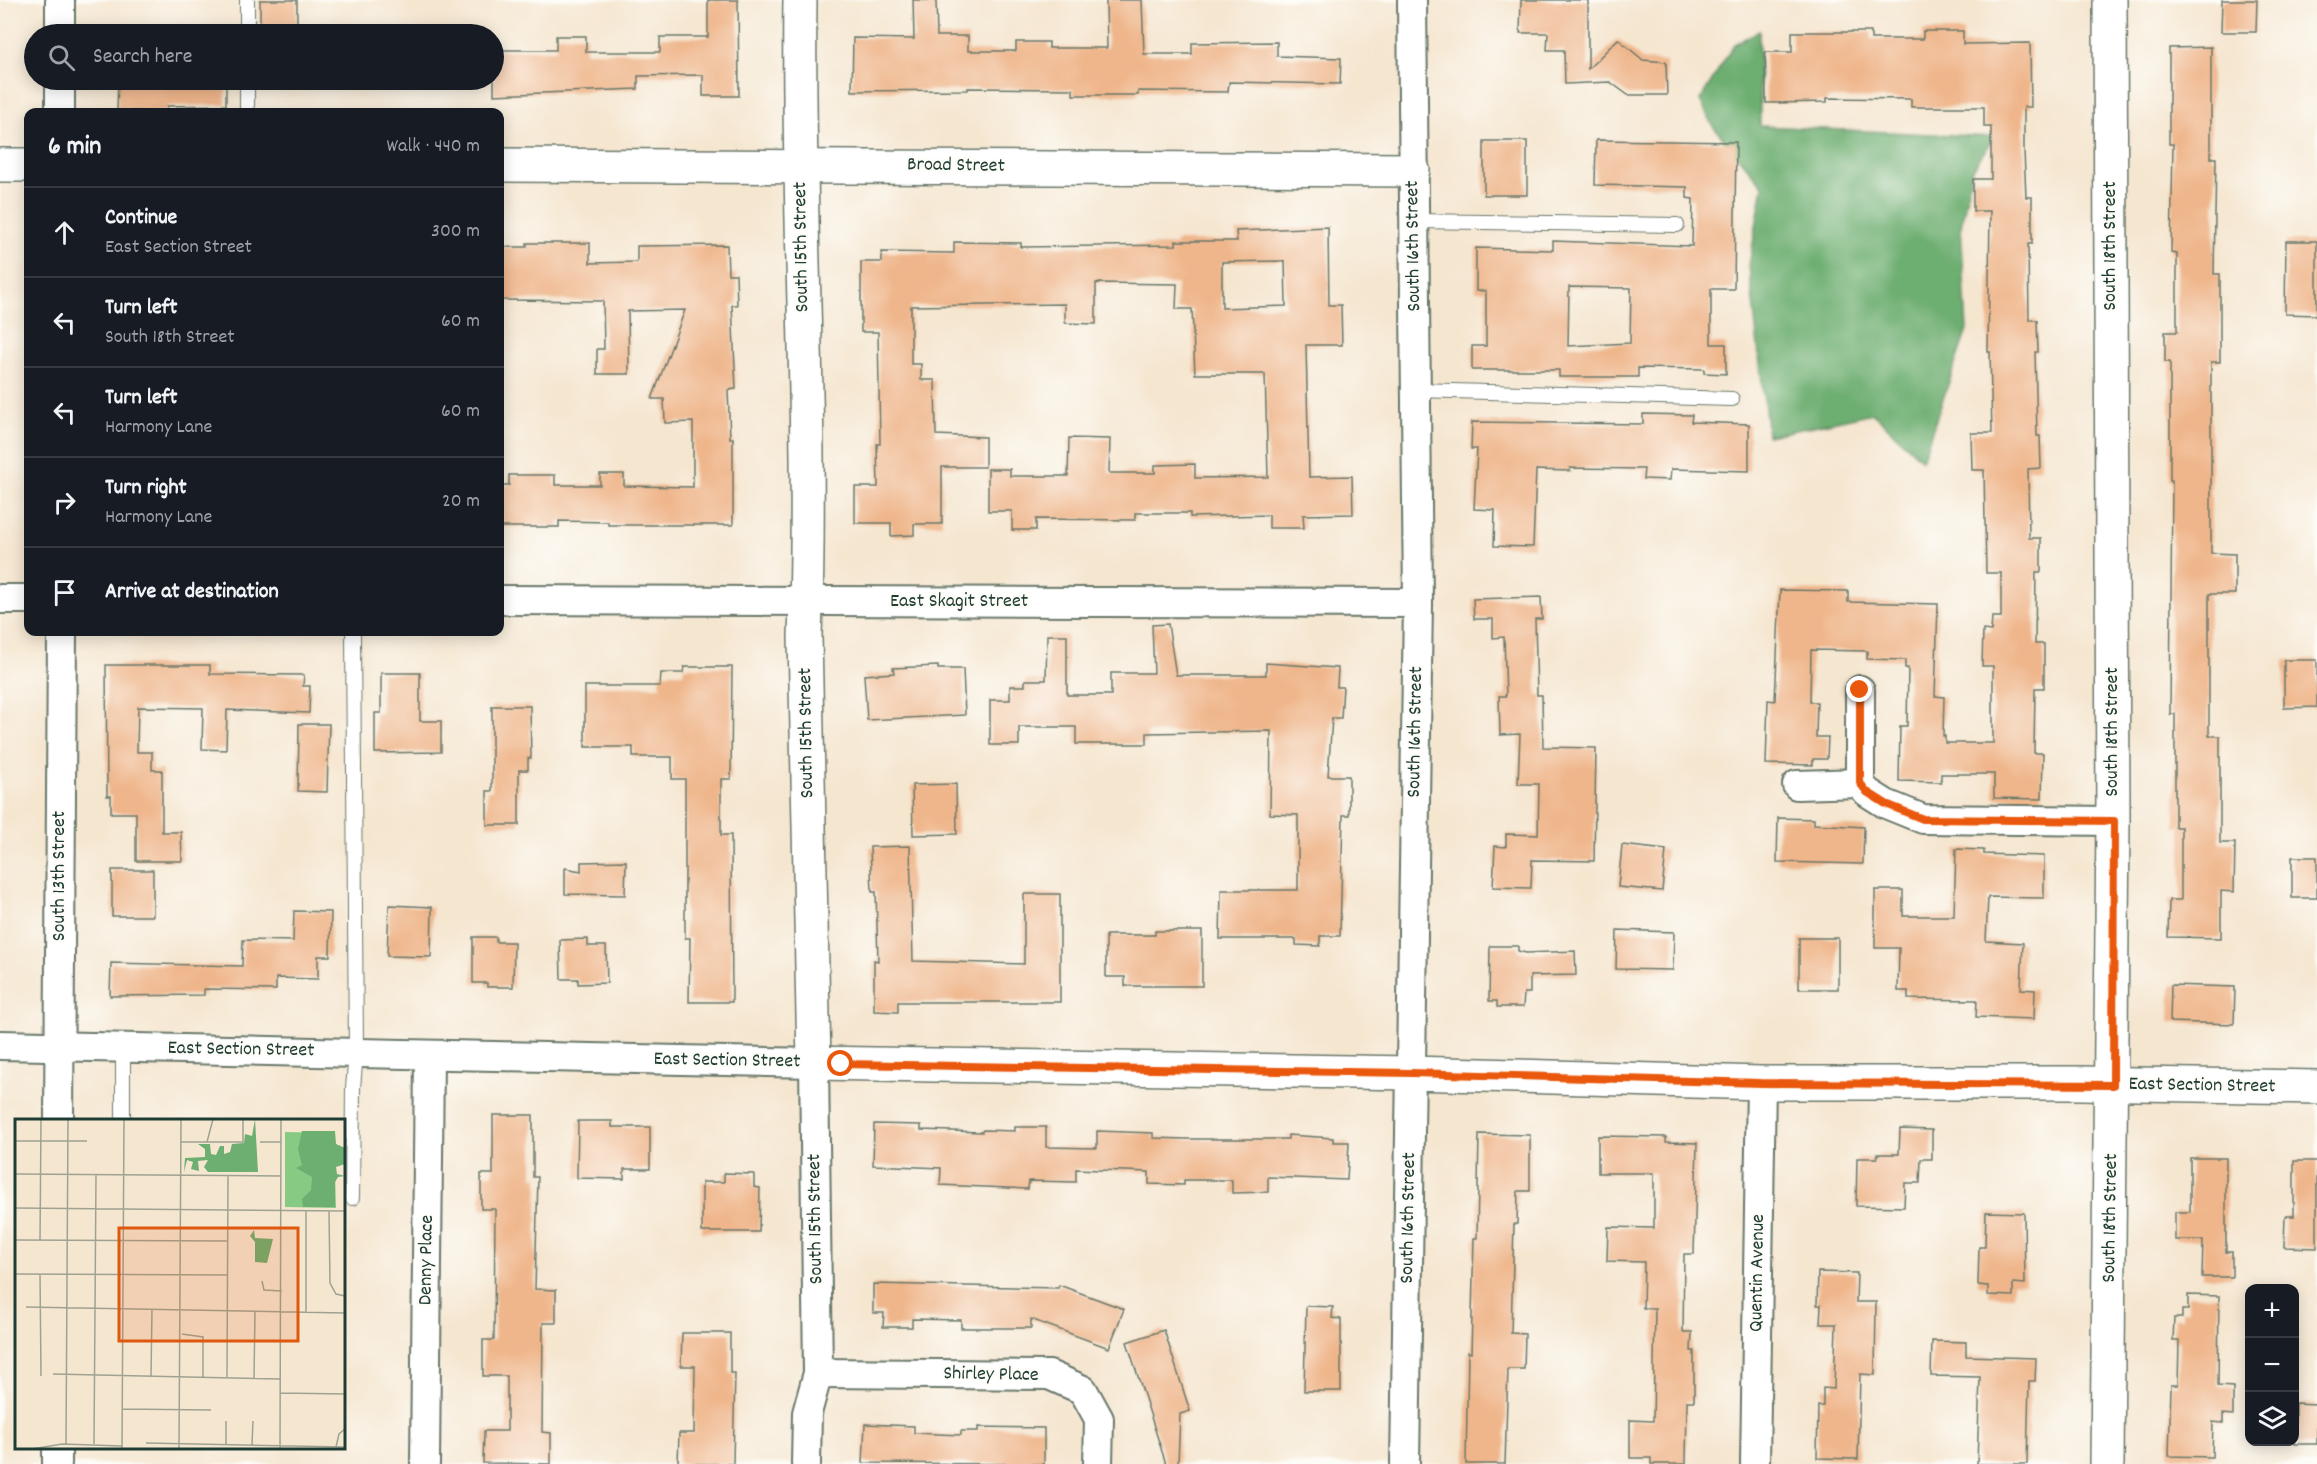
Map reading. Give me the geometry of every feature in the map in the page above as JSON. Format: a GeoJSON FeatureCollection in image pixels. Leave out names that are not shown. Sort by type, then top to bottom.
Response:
{"type":"FeatureCollection","features":[{"type":"Feature","properties":{"kind":"street"},"geometry":{"type":"LineString","coordinates":[[60,0],[60,24]]}},
{"type":"Feature","properties":{"kind":"street","name":"South 15th Street"},"geometry":{"type":"LineString","coordinates":[[800,0],[800,165],[818,1373],[807,1413],[806,1464]]}},
{"type":"Feature","properties":{"kind":"street","name":"South 16th Street"},"geometry":{"type":"LineString","coordinates":[[1405,1464],[1418,603],[1412,0]]}},
{"type":"Feature","properties":{"kind":"street","name":"South 18th Street"},"geometry":{"type":"LineString","coordinates":[[2107,1464],[2113,1085],[2114,821],[2110,0]]}},
{"type":"Feature","properties":{"kind":"street"},"geometry":{"type":"LineString","coordinates":[[60,90],[60,108]]}},
{"type":"Feature","properties":{"kind":"street"},"geometry":{"type":"LineString","coordinates":[[0,165],[24,165]]}},
{"type":"Feature","properties":{"kind":"street","name":"Broad Street"},"geometry":{"type":"LineString","coordinates":[[504,165],[1413,170]]}},
{"type":"Feature","properties":{"kind":"street"},"geometry":{"type":"LineString","coordinates":[[0,599],[24,599]]}},
{"type":"Feature","properties":{"kind":"street","name":"East Skagit Street"},"geometry":{"type":"LineString","coordinates":[[504,600],[1418,603]]}},
{"type":"Feature","properties":{"kind":"street","name":"South 13th Street"},"geometry":{"type":"LineString","coordinates":[[59,1119],[62,636]]}},
{"type":"Feature","properties":{"kind":"street"},"geometry":{"type":"LineString","coordinates":[[1860,690],[1860,783],[1867,792],[1886,804],[1923,819],[2114,821]]}},
{"type":"Feature","properties":{"kind":"street"},"geometry":{"type":"LineString","coordinates":[[1797,785],[1860,783]]}},
{"type":"Feature","properties":{"kind":"street","name":"East Section Street"},"geometry":{"type":"LineString","coordinates":[[0,1045],[429,1056],[1412,1073],[1761,1083],[2317,1087]]}},
{"type":"Feature","properties":{"kind":"street","name":"Denny Place"},"geometry":{"type":"LineString","coordinates":[[425,1464],[429,1056]]}},
{"type":"Feature","properties":{"kind":"street","name":"Quentin Avenue"},"geometry":{"type":"LineString","coordinates":[[1755,1464],[1761,1083]]}},
{"type":"Feature","properties":{"kind":"street","name":"Shirley Place"},"geometry":{"type":"LineString","coordinates":[[818,1373],[1049,1375],[1083,1390],[1099,1419],[1098,1464]]}},
{"type":"Feature","properties":{"kind":"lane"},"geometry":{"type":"LineString","coordinates":[[247,0],[247,24]]}},
{"type":"Feature","properties":{"kind":"lane"},"geometry":{"type":"LineString","coordinates":[[247,90],[247,108]]}},
{"type":"Feature","properties":{"kind":"lane"},"geometry":{"type":"LineString","coordinates":[[1415,221],[1677,225]]}},
{"type":"Feature","properties":{"kind":"lane"},"geometry":{"type":"LineString","coordinates":[[1416,390],[1732,399]]}},
{"type":"Feature","properties":{"kind":"lane"},"geometry":{"type":"LineString","coordinates":[[352,1198],[353,1088],[356,1053],[353,636]]}},
{"type":"Feature","properties":{"kind":"lane"},"geometry":{"type":"LineString","coordinates":[[123,1048],[123,1119]]}},
{"type":"Feature","properties":{"kind":"green space"},"geometry":{"type":"Polygon","coordinates":[[[1759,31],[1760,126],[1994,137],[1972,170],[1961,226],[1967,330],[1922,460],[1873,413],[1768,436],[1749,266],[1763,186],[1712,125],[1700,100],[1734,44],[1759,31]]]}},
{"type":"Feature","properties":{"kind":"building"},"geometry":{"type":"Polygon","coordinates":[[[260,0],[297,0],[297,24],[260,24],[260,0]]]}},
{"type":"Feature","properties":{"kind":"building"},"geometry":{"type":"Polygon","coordinates":[[[708,0],[738,0],[739,96],[703,96],[703,75],[638,76],[638,89],[494,95],[494,90],[504,90],[504,50],[556,50],[556,36],[586,36],[586,52],[660,52],[660,37],[708,37],[708,0]]]}},
{"type":"Feature","properties":{"kind":"building"},"geometry":{"type":"Polygon","coordinates":[[[913,0],[936,0],[937,36],[968,36],[968,51],[1016,51],[1016,42],[1049,42],[1049,48],[1107,48],[1106,0],[1142,0],[1144,54],[1192,54],[1192,43],[1277,42],[1277,56],[1341,58],[1340,84],[1229,82],[1228,92],[1138,91],[1138,95],[1073,95],[1073,89],[968,88],[968,90],[852,91],[853,38],[914,39],[913,0]]]}},
{"type":"Feature","properties":{"kind":"building"},"geometry":{"type":"Polygon","coordinates":[[[1521,0],[1588,0],[1588,69],[1618,39],[1643,60],[1666,62],[1667,95],[1628,95],[1610,82],[1565,84],[1564,50],[1547,50],[1548,33],[1520,33],[1521,0]]]}},
{"type":"Feature","properties":{"kind":"building"},"geometry":{"type":"Polygon","coordinates":[[[2222,0],[2257,0],[2256,32],[2221,32],[2222,0]]]}},
{"type":"Feature","properties":{"kind":"building"},"geometry":{"type":"Polygon","coordinates":[[[1923,31],[1963,31],[1963,44],[2030,43],[2031,107],[2024,107],[2024,151],[2026,197],[2032,197],[2032,244],[2028,244],[2029,320],[2037,320],[2038,352],[2035,352],[2037,436],[2040,436],[2041,468],[2028,469],[2029,538],[2041,538],[2041,572],[2036,572],[2035,644],[2044,644],[2044,688],[2035,688],[2034,753],[2043,753],[2042,799],[1994,798],[1994,774],[1941,774],[1941,782],[1899,781],[1900,726],[1907,726],[1908,668],[1905,668],[1905,660],[1867,659],[1867,651],[1811,650],[1810,702],[1817,702],[1816,737],[1828,737],[1827,759],[1813,759],[1813,765],[1766,764],[1768,700],[1775,701],[1780,590],[1848,591],[1848,602],[1938,604],[1935,696],[1944,697],[1943,736],[1945,736],[1945,743],[1993,743],[1993,666],[1982,666],[1983,630],[1991,631],[1992,617],[2001,617],[2001,573],[1986,573],[1984,470],[1972,470],[1971,433],[1992,433],[1990,352],[1988,352],[1990,211],[1973,211],[1973,179],[1991,179],[1991,127],[1984,127],[1984,107],[1911,107],[1911,99],[1827,98],[1827,102],[1766,103],[1765,52],[1792,52],[1792,32],[1871,32],[1871,39],[1923,39],[1923,31]]]}},
{"type":"Feature","properties":{"kind":"building"},"geometry":{"type":"Polygon","coordinates":[[[2211,47],[2211,158],[2216,158],[2214,274],[2220,274],[2220,362],[2211,362],[2211,553],[2235,554],[2235,594],[2209,594],[2209,736],[2220,736],[2220,843],[2235,843],[2234,892],[2221,891],[2221,938],[2168,937],[2169,900],[2181,900],[2181,827],[2175,827],[2175,714],[2170,714],[2172,480],[2170,480],[2170,362],[2165,362],[2165,332],[2177,332],[2177,254],[2171,253],[2173,144],[2169,144],[2169,48],[2211,47]]]}},
{"type":"Feature","properties":{"kind":"building"},"geometry":{"type":"Polygon","coordinates":[[[118,90],[226,90],[226,105],[117,108],[118,90]]]}},
{"type":"Feature","properties":{"kind":"building"},"geometry":{"type":"Polygon","coordinates":[[[1596,140],[1736,142],[1734,289],[1711,289],[1711,344],[1726,344],[1726,374],[1704,373],[1704,369],[1638,368],[1638,377],[1559,377],[1559,370],[1472,370],[1472,346],[1486,346],[1486,291],[1476,291],[1476,248],[1553,250],[1553,241],[1692,246],[1693,199],[1687,198],[1687,187],[1595,185],[1596,140]],[[1569,287],[1568,346],[1630,343],[1631,288],[1569,287]]]}},
{"type":"Feature","properties":{"kind":"building"},"geometry":{"type":"Polygon","coordinates":[[[1484,141],[1527,141],[1527,195],[1484,195],[1484,141]]]}},
{"type":"Feature","properties":{"kind":"building"},"geometry":{"type":"Polygon","coordinates":[[[1328,227],[1329,305],[1341,305],[1342,345],[1306,345],[1309,477],[1352,476],[1353,514],[1303,515],[1304,528],[1269,528],[1269,515],[1190,517],[1190,513],[1135,513],[1135,520],[1036,519],[1036,530],[1012,530],[1012,511],[988,511],[988,469],[1010,469],[1010,476],[1068,476],[1069,438],[1110,439],[1109,473],[1155,473],[1155,465],[1195,464],[1195,478],[1268,477],[1265,374],[1195,374],[1192,309],[1176,309],[1177,284],[1096,283],[1096,324],[1065,323],[1065,304],[911,306],[911,364],[921,364],[921,380],[935,380],[936,435],[985,437],[985,467],[942,467],[942,524],[914,524],[914,535],[891,536],[891,523],[855,523],[855,487],[878,487],[877,444],[880,444],[878,332],[861,332],[861,262],[882,262],[882,252],[954,253],[954,242],[1021,243],[1021,247],[1176,245],[1176,241],[1237,241],[1236,231],[1328,227]],[[1285,261],[1222,262],[1222,308],[1286,306],[1285,261]]]}},
{"type":"Feature","properties":{"kind":"building"},"geometry":{"type":"Polygon","coordinates":[[[2286,241],[2317,241],[2317,315],[2285,314],[2286,241]]]}},
{"type":"Feature","properties":{"kind":"building"},"geometry":{"type":"Polygon","coordinates":[[[527,243],[590,243],[590,263],[637,262],[637,246],[727,245],[728,274],[736,274],[737,305],[732,305],[736,389],[728,390],[730,438],[733,438],[733,525],[608,525],[608,522],[559,521],[559,527],[504,527],[504,485],[509,485],[509,475],[555,475],[555,485],[600,485],[600,474],[624,474],[624,486],[693,487],[693,422],[665,423],[664,399],[652,399],[685,310],[628,311],[629,374],[597,374],[597,349],[604,349],[603,301],[504,300],[504,247],[527,247],[527,243]]]}},
{"type":"Feature","properties":{"kind":"building"},"geometry":{"type":"Polygon","coordinates":[[[1643,414],[1692,415],[1691,422],[1749,424],[1749,471],[1671,469],[1670,480],[1643,479],[1644,469],[1536,470],[1533,547],[1494,546],[1495,510],[1474,509],[1477,449],[1471,449],[1472,422],[1643,424],[1643,414]]]}},
{"type":"Feature","properties":{"kind":"building"},"geometry":{"type":"Polygon","coordinates":[[[1541,597],[1542,619],[1535,619],[1537,695],[1542,695],[1543,747],[1596,748],[1594,861],[1532,860],[1531,888],[1493,887],[1495,846],[1506,847],[1506,834],[1538,835],[1539,784],[1518,784],[1520,734],[1500,735],[1499,696],[1506,696],[1504,637],[1493,638],[1493,619],[1474,619],[1473,599],[1541,597]]]}},
{"type":"Feature","properties":{"kind":"building"},"geometry":{"type":"Polygon","coordinates":[[[1168,624],[1176,675],[1266,675],[1266,663],[1338,668],[1337,687],[1343,687],[1341,718],[1332,718],[1328,776],[1349,776],[1349,815],[1343,815],[1340,936],[1320,936],[1320,946],[1296,945],[1296,939],[1220,939],[1221,890],[1298,890],[1298,815],[1270,814],[1271,731],[1147,733],[1147,744],[1076,744],[1076,727],[1019,727],[1019,745],[990,745],[990,700],[1010,700],[1010,686],[1025,686],[1025,680],[1046,680],[1047,635],[1067,635],[1067,695],[1111,695],[1111,673],[1154,673],[1152,625],[1168,624]]]}},
{"type":"Feature","properties":{"kind":"building"},"geometry":{"type":"Polygon","coordinates":[[[2284,660],[2317,660],[2317,707],[2284,708],[2284,660]]]}},
{"type":"Feature","properties":{"kind":"building"},"geometry":{"type":"Polygon","coordinates":[[[106,665],[210,665],[210,674],[304,675],[303,686],[310,686],[309,713],[227,710],[226,750],[202,749],[203,708],[138,707],[137,752],[152,752],[152,770],[162,770],[162,832],[181,832],[182,861],[136,861],[136,813],[111,813],[111,796],[107,796],[106,665]]]}},
{"type":"Feature","properties":{"kind":"building"},"geometry":{"type":"Polygon","coordinates":[[[938,666],[938,669],[963,669],[965,715],[867,720],[864,675],[894,673],[893,668],[938,666]]]}},
{"type":"Feature","properties":{"kind":"building"},"geometry":{"type":"Polygon","coordinates":[[[684,667],[732,667],[731,779],[721,779],[721,835],[731,835],[732,1002],[689,1002],[690,938],[685,938],[685,779],[672,779],[672,757],[633,757],[633,747],[585,747],[585,686],[660,686],[661,673],[683,673],[684,667]]]}},
{"type":"Feature","properties":{"kind":"building"},"geometry":{"type":"Polygon","coordinates":[[[381,673],[420,673],[420,721],[441,721],[441,752],[375,753],[375,713],[381,713],[381,673]]]}},
{"type":"Feature","properties":{"kind":"building"},"geometry":{"type":"Polygon","coordinates":[[[492,706],[530,706],[531,758],[528,758],[528,770],[519,770],[519,825],[487,825],[487,791],[492,791],[492,706]]]}},
{"type":"Feature","properties":{"kind":"building"},"geometry":{"type":"Polygon","coordinates":[[[299,724],[329,724],[327,792],[298,791],[299,724]]]}},
{"type":"Feature","properties":{"kind":"building"},"geometry":{"type":"Polygon","coordinates":[[[956,784],[957,834],[913,835],[912,785],[956,784]]]}},
{"type":"Feature","properties":{"kind":"building"},"geometry":{"type":"Polygon","coordinates":[[[1778,818],[1814,819],[1814,824],[1864,827],[1863,864],[1777,862],[1778,818]]]}},
{"type":"Feature","properties":{"kind":"building"},"geometry":{"type":"Polygon","coordinates":[[[1622,845],[1666,850],[1662,891],[1618,887],[1622,845]]]}},
{"type":"Feature","properties":{"kind":"building"},"geometry":{"type":"Polygon","coordinates":[[[910,846],[913,961],[1024,964],[1024,894],[1060,894],[1060,1002],[898,1002],[898,1012],[874,1011],[874,960],[878,961],[876,892],[872,892],[870,847],[910,846]]]}},
{"type":"Feature","properties":{"kind":"building"},"geometry":{"type":"Polygon","coordinates":[[[1956,849],[1984,850],[1984,854],[2044,856],[2044,898],[1988,897],[1986,941],[2023,943],[2021,989],[2035,990],[2034,1019],[1976,1017],[1977,1000],[1908,999],[1908,991],[1898,991],[1899,948],[1875,948],[1875,890],[1903,890],[1903,916],[1954,916],[1956,849]]]}},
{"type":"Feature","properties":{"kind":"building"},"geometry":{"type":"Polygon","coordinates":[[[2292,857],[2317,857],[2317,898],[2292,898],[2292,857]]]}},
{"type":"Feature","properties":{"kind":"building"},"geometry":{"type":"Polygon","coordinates":[[[626,861],[625,895],[565,894],[565,868],[581,871],[581,862],[626,861]]]}},
{"type":"Feature","properties":{"kind":"building"},"geometry":{"type":"Polygon","coordinates":[[[112,870],[153,870],[153,916],[112,916],[112,870]]]}},
{"type":"Feature","properties":{"kind":"building"},"geometry":{"type":"Polygon","coordinates":[[[389,905],[432,907],[431,957],[387,956],[389,905]]]}},
{"type":"Feature","properties":{"kind":"building"},"geometry":{"type":"Polygon","coordinates":[[[294,911],[331,912],[330,956],[318,956],[318,979],[276,978],[276,990],[204,989],[204,995],[110,996],[111,963],[242,966],[243,940],[293,941],[294,911]]]}},
{"type":"Feature","properties":{"kind":"building"},"geometry":{"type":"Polygon","coordinates":[[[1617,930],[1674,932],[1673,970],[1616,969],[1617,930]]]}},
{"type":"Feature","properties":{"kind":"building"},"geometry":{"type":"Polygon","coordinates":[[[1155,931],[1202,931],[1202,986],[1125,986],[1125,977],[1106,977],[1106,935],[1155,935],[1155,931]]]}},
{"type":"Feature","properties":{"kind":"building"},"geometry":{"type":"Polygon","coordinates":[[[473,937],[496,937],[496,942],[514,942],[513,987],[487,987],[487,983],[473,983],[473,937]]]}},
{"type":"Feature","properties":{"kind":"building"},"geometry":{"type":"Polygon","coordinates":[[[1799,938],[1838,938],[1838,989],[1799,989],[1799,938]]]}},
{"type":"Feature","properties":{"kind":"building"},"geometry":{"type":"Polygon","coordinates":[[[588,939],[588,946],[606,946],[607,983],[578,984],[578,979],[561,979],[560,940],[588,939]]]}},
{"type":"Feature","properties":{"kind":"building"},"geometry":{"type":"Polygon","coordinates":[[[1490,946],[1518,946],[1518,951],[1526,953],[1575,951],[1576,975],[1530,976],[1530,993],[1524,993],[1523,1007],[1497,1007],[1497,1001],[1489,1001],[1490,946]]]}},
{"type":"Feature","properties":{"kind":"building"},"geometry":{"type":"Polygon","coordinates":[[[2171,985],[2235,987],[2234,1024],[2170,1022],[2171,985]]]}},
{"type":"Feature","properties":{"kind":"building"},"geometry":{"type":"Polygon","coordinates":[[[493,1115],[533,1115],[533,1177],[538,1177],[535,1289],[556,1290],[556,1323],[543,1323],[542,1432],[551,1433],[551,1464],[483,1463],[484,1431],[507,1431],[507,1376],[483,1376],[483,1340],[494,1340],[495,1209],[481,1209],[481,1174],[493,1174],[493,1115]]]}},
{"type":"Feature","properties":{"kind":"building"},"geometry":{"type":"Polygon","coordinates":[[[578,1121],[612,1121],[612,1127],[650,1127],[650,1169],[624,1169],[624,1179],[577,1178],[578,1121]]]}},
{"type":"Feature","properties":{"kind":"building"},"geometry":{"type":"Polygon","coordinates":[[[874,1124],[921,1125],[921,1130],[982,1132],[983,1130],[1015,1131],[1015,1127],[1046,1127],[1046,1147],[1097,1148],[1097,1131],[1153,1133],[1153,1138],[1186,1139],[1288,1139],[1288,1135],[1333,1138],[1333,1142],[1349,1142],[1347,1180],[1268,1177],[1268,1192],[1232,1193],[1232,1180],[1184,1180],[1184,1185],[1149,1184],[1149,1172],[1076,1169],[1076,1182],[1029,1181],[1028,1189],[940,1185],[941,1168],[873,1165],[874,1124]]]}},
{"type":"Feature","properties":{"kind":"building"},"geometry":{"type":"Polygon","coordinates":[[[1900,1129],[1932,1130],[1932,1159],[1921,1159],[1920,1183],[1905,1183],[1904,1207],[1856,1206],[1857,1158],[1877,1158],[1877,1154],[1899,1154],[1900,1129]]]}},
{"type":"Feature","properties":{"kind":"building"},"geometry":{"type":"Polygon","coordinates":[[[1479,1134],[1530,1135],[1530,1191],[1518,1191],[1517,1224],[1514,1224],[1511,1333],[1525,1334],[1524,1369],[1508,1369],[1505,1464],[1466,1464],[1468,1352],[1471,1353],[1474,1238],[1477,1238],[1479,1134]]]}},
{"type":"Feature","properties":{"kind":"building"},"geometry":{"type":"Polygon","coordinates":[[[1598,1136],[1666,1137],[1666,1142],[1697,1143],[1694,1254],[1684,1254],[1683,1332],[1692,1332],[1691,1351],[1694,1351],[1694,1401],[1687,1401],[1686,1464],[1651,1464],[1651,1458],[1630,1458],[1630,1420],[1653,1421],[1655,1308],[1643,1308],[1644,1262],[1607,1261],[1608,1227],[1654,1228],[1654,1173],[1598,1173],[1598,1136]]]}},
{"type":"Feature","properties":{"kind":"building"},"geometry":{"type":"Polygon","coordinates":[[[2190,1158],[2226,1158],[2226,1252],[2232,1252],[2232,1277],[2202,1277],[2203,1240],[2175,1240],[2175,1212],[2190,1212],[2190,1158]]]}},
{"type":"Feature","properties":{"kind":"building"},"geometry":{"type":"Polygon","coordinates":[[[2294,1161],[2317,1161],[2317,1248],[2284,1247],[2285,1216],[2294,1216],[2294,1161]]]}},
{"type":"Feature","properties":{"kind":"building"},"geometry":{"type":"Polygon","coordinates":[[[724,1173],[754,1174],[754,1187],[760,1188],[759,1232],[702,1232],[702,1182],[724,1182],[724,1173]]]}},
{"type":"Feature","properties":{"kind":"building"},"geometry":{"type":"Polygon","coordinates":[[[1986,1212],[2024,1213],[2025,1284],[2013,1283],[2013,1296],[1988,1295],[1988,1286],[1978,1285],[1979,1247],[1985,1247],[1986,1212]]]}},
{"type":"Feature","properties":{"kind":"building"},"geometry":{"type":"Polygon","coordinates":[[[1818,1272],[1857,1273],[1856,1302],[1876,1302],[1875,1375],[1860,1374],[1858,1459],[1817,1458],[1818,1406],[1823,1406],[1823,1388],[1834,1389],[1836,1324],[1820,1324],[1821,1305],[1817,1305],[1818,1272]]]}},
{"type":"Feature","properties":{"kind":"building"},"geometry":{"type":"Polygon","coordinates":[[[873,1284],[1058,1288],[1059,1285],[1124,1309],[1109,1348],[1031,1319],[1031,1328],[961,1328],[961,1320],[912,1319],[912,1327],[883,1327],[884,1313],[873,1313],[873,1284]]]}},
{"type":"Feature","properties":{"kind":"building"},"geometry":{"type":"Polygon","coordinates":[[[2188,1295],[2219,1296],[2218,1386],[2233,1387],[2233,1415],[2223,1414],[2223,1423],[2213,1422],[2212,1457],[2169,1456],[2171,1385],[2178,1385],[2179,1341],[2173,1341],[2174,1318],[2182,1318],[2182,1310],[2188,1310],[2188,1295]]]}},
{"type":"Feature","properties":{"kind":"building"},"geometry":{"type":"Polygon","coordinates":[[[1306,1306],[1333,1307],[1332,1318],[1341,1319],[1341,1391],[1304,1391],[1306,1306]]]}},
{"type":"Feature","properties":{"kind":"building"},"geometry":{"type":"Polygon","coordinates":[[[1164,1330],[1190,1411],[1180,1414],[1178,1464],[1166,1464],[1127,1342],[1164,1330]]]}},
{"type":"Feature","properties":{"kind":"building"},"geometry":{"type":"Polygon","coordinates":[[[682,1333],[730,1333],[730,1373],[735,1373],[733,1464],[678,1464],[679,1433],[694,1433],[695,1366],[681,1366],[682,1333]]]}},
{"type":"Feature","properties":{"kind":"building"},"geometry":{"type":"Polygon","coordinates":[[[1932,1341],[1966,1342],[1966,1356],[2036,1358],[2035,1381],[2029,1381],[2027,1464],[1977,1464],[1980,1377],[1931,1376],[1932,1341]]]}},
{"type":"Feature","properties":{"kind":"building"},"geometry":{"type":"Polygon","coordinates":[[[2299,1403],[2317,1404],[2317,1444],[2299,1444],[2299,1403]]]}},
{"type":"Feature","properties":{"kind":"building"},"geometry":{"type":"Polygon","coordinates":[[[865,1424],[914,1426],[914,1433],[961,1435],[961,1431],[978,1431],[978,1427],[1044,1428],[1044,1464],[863,1463],[865,1424]]]}},
{"type":"Feature","properties":{"kind":"route"},"geometry":{"type":"LineString","coordinates":[[841,1064],[1412,1073],[1761,1083],[2080,1083],[2113,1085],[2114,821],[1923,819],[1886,804],[1867,792],[1860,783],[1860,690]]}}]}
